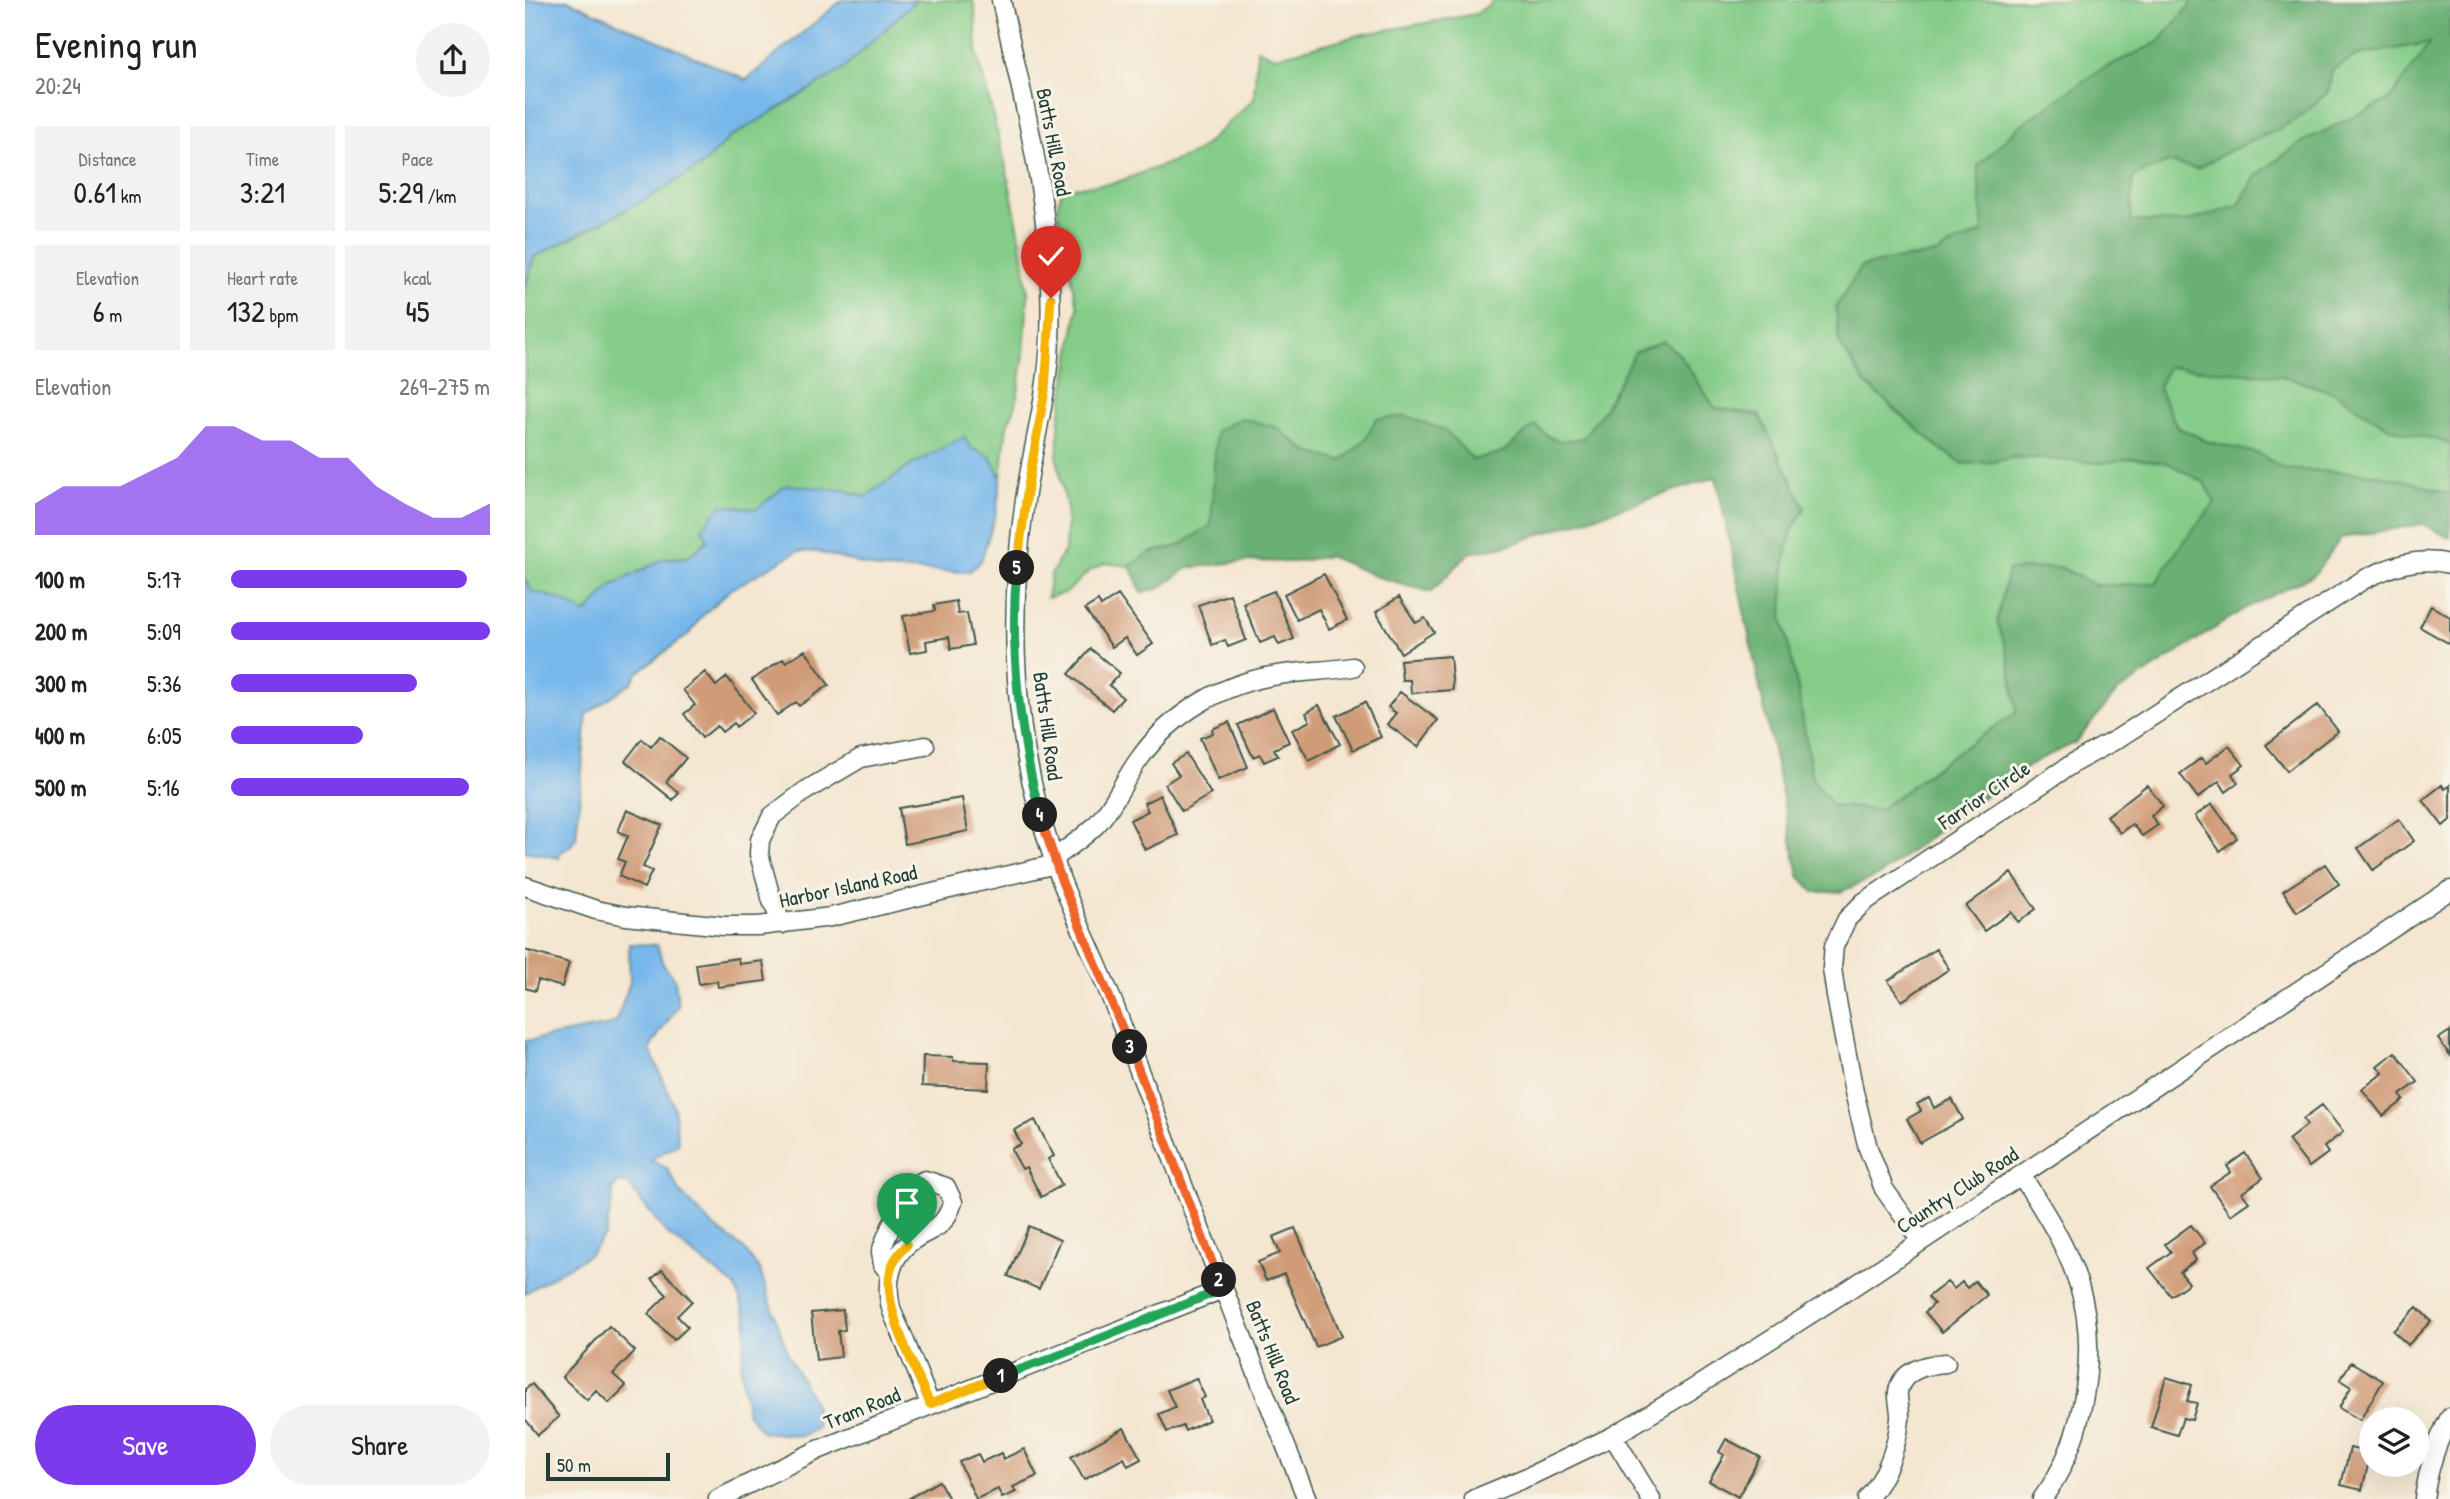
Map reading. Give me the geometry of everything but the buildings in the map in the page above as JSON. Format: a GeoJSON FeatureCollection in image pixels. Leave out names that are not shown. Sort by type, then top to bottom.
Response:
{"type":"FeatureCollection","features":[{"type":"Feature","properties":{"kind":"street","name":"Batts Hill Road"},"geometry":{"type":"LineString","coordinates":[[1001,0],[1036,156],[1049,250],[1050,345],[1021,533],[1014,629],[1022,730],[1031,780],[1055,861],[1307,1499]]}},
{"type":"Feature","properties":{"kind":"street","name":"Farrior Circle"},"geometry":{"type":"LineString","coordinates":[[1921,1241],[1884,1189],[1868,1148],[1854,1092],[1832,968],[1834,946],[1847,919],[1864,902],[2064,769],[2117,739],[2363,580],[2389,567],[2411,562],[2450,564]]}},
{"type":"Feature","properties":{"kind":"street"},"geometry":{"type":"LineString","coordinates":[[1055,861],[1097,824],[1156,736],[1181,715],[1205,700],[1257,679],[1279,674],[1325,672],[1353,667]]}},
{"type":"Feature","properties":{"kind":"street"},"geometry":{"type":"LineString","coordinates":[[782,924],[772,901],[759,854],[760,840],[772,816],[805,791],[861,758],[925,746]]}},
{"type":"Feature","properties":{"kind":"street","name":"Harbor Island Road"},"geometry":{"type":"LineString","coordinates":[[525,886],[596,910],[626,916],[724,926],[782,924],[831,917],[1055,861]]}},
{"type":"Feature","properties":{"kind":"street","name":"Country Club Road"},"geometry":{"type":"LineString","coordinates":[[1474,1499],[1613,1436],[1691,1390],[1921,1241],[2450,890]]}},
{"type":"Feature","properties":{"kind":"street"},"geometry":{"type":"LineString","coordinates":[[2021,1175],[2048,1216],[2071,1261],[2086,1308],[2089,1338],[2088,1368],[2077,1430],[2066,1460],[2042,1499]]}},
{"type":"Feature","properties":{"kind":"street"},"geometry":{"type":"LineString","coordinates":[[890,1273],[883,1265],[881,1252],[905,1195],[913,1186],[925,1180],[946,1187],[953,1202],[948,1217],[936,1229],[907,1245],[896,1257],[890,1273],[890,1304],[930,1404]]}},
{"type":"Feature","properties":{"kind":"street","name":"Tram Road"},"geometry":{"type":"LineString","coordinates":[[718,1499],[811,1453],[1223,1289]]}},
{"type":"Feature","properties":{"kind":"street"},"geometry":{"type":"LineString","coordinates":[[1867,1499],[1875,1490],[1897,1441],[1901,1416],[1898,1391],[1904,1380],[1915,1370],[1931,1364],[1946,1363]]}},
{"type":"Feature","properties":{"kind":"street"},"geometry":{"type":"LineString","coordinates":[[2424,1499],[2431,1461],[2450,1417]]}},
{"type":"Feature","properties":{"kind":"street"},"geometry":{"type":"LineString","coordinates":[[1613,1436],[1651,1499]]}},
{"type":"Feature","properties":{"kind":"green space"},"geometry":{"type":"Polygon","coordinates":[[[916,0],[972,0],[975,7],[977,53],[1006,167],[1020,237],[1028,294],[1024,354],[1016,405],[1007,425],[1001,478],[990,457],[971,448],[911,465],[866,497],[844,490],[757,510],[721,505],[708,540],[688,557],[664,559],[611,586],[586,614],[561,600],[532,591],[525,579],[525,287],[534,257],[645,200],[701,166],[729,138],[842,70],[916,0]]]}},
{"type":"Feature","properties":{"kind":"green space"},"geometry":{"type":"Polygon","coordinates":[[[1495,0],[2191,0],[2191,5],[2159,42],[2098,71],[1984,232],[1936,254],[1861,267],[1888,404],[1938,447],[1962,463],[1993,462],[2016,457],[2101,463],[2135,458],[2168,463],[2204,482],[2215,503],[2182,543],[2156,583],[2097,586],[2060,567],[1997,621],[2008,655],[2018,712],[1957,752],[1879,810],[1832,806],[1812,778],[1798,690],[1782,616],[1785,559],[1792,529],[1805,508],[1759,415],[1715,408],[1680,355],[1614,389],[1603,411],[1583,438],[1556,440],[1535,425],[1503,452],[1473,460],[1464,452],[1376,419],[1365,440],[1342,461],[1308,452],[1275,427],[1211,525],[1179,546],[1149,553],[1130,566],[1105,563],[1089,571],[1067,592],[1047,598],[1051,574],[1065,550],[1067,509],[1057,459],[1060,418],[1078,307],[1059,221],[1058,203],[1063,188],[1115,183],[1196,153],[1254,99],[1257,49],[1275,57],[1359,35],[1476,14],[1495,0]]]}},
{"type":"Feature","properties":{"kind":"green space"},"geometry":{"type":"Polygon","coordinates":[[[2191,0],[2450,0],[2450,443],[2389,428],[2335,393],[2283,376],[2168,367],[2158,387],[2177,427],[2208,442],[2260,454],[2283,469],[2374,474],[2450,494],[2450,538],[2422,524],[2341,538],[2314,575],[2244,609],[2116,693],[2075,743],[2038,760],[1971,805],[1880,875],[1840,892],[1814,892],[1799,876],[1716,477],[1508,545],[1469,553],[1431,592],[1375,576],[1329,556],[1294,562],[1246,561],[1188,568],[1160,588],[1142,593],[1130,566],[1149,553],[1179,546],[1211,525],[1216,431],[1241,418],[1275,427],[1308,452],[1342,461],[1365,440],[1376,419],[1406,416],[1445,430],[1473,460],[1503,452],[1535,425],[1556,440],[1583,438],[1603,411],[1635,352],[1663,341],[1680,355],[1715,408],[1759,415],[1805,508],[1792,529],[1785,559],[1782,616],[1798,690],[1812,778],[1832,806],[1879,810],[1957,752],[2017,712],[2008,655],[1997,621],[2008,570],[2060,567],[2097,586],[2156,583],[2182,543],[2215,503],[2204,482],[2168,463],[2135,458],[2101,463],[2016,457],[1962,464],[1938,447],[1866,384],[1839,343],[1836,307],[1861,267],[1936,254],[1983,232],[1978,166],[2018,127],[2098,71],[2159,42],[2190,5],[2191,0]],[[2430,43],[2357,55],[2332,70],[2328,92],[2298,118],[2277,130],[2227,152],[2197,169],[2167,162],[2133,177],[2131,221],[2186,222],[2238,206],[2257,175],[2302,142],[2390,99],[2430,43]]]}},
{"type":"Feature","properties":{"kind":"green space"},"geometry":{"type":"Polygon","coordinates":[[[2431,42],[2390,99],[2302,142],[2257,175],[2238,206],[2186,222],[2130,221],[2133,177],[2167,162],[2197,169],[2298,118],[2328,92],[2332,70],[2357,55],[2431,42]]]}},
{"type":"Feature","properties":{"kind":"green space"},"geometry":{"type":"Polygon","coordinates":[[[2167,367],[2283,376],[2335,393],[2389,428],[2450,443],[2450,494],[2374,474],[2283,469],[2260,454],[2208,442],[2177,427],[2158,387],[2167,367]]]}},
{"type":"Feature","properties":{"kind":"water"},"geometry":{"type":"Polygon","coordinates":[[[525,0],[567,0],[746,80],[842,0],[916,0],[842,70],[729,138],[701,166],[645,200],[534,257],[525,287],[525,0]]]}},
{"type":"Feature","properties":{"kind":"water"},"geometry":{"type":"Polygon","coordinates":[[[964,437],[971,448],[990,457],[1001,478],[996,513],[981,561],[969,572],[879,569],[818,552],[798,551],[730,590],[703,615],[690,633],[637,673],[632,682],[587,714],[576,838],[558,854],[559,858],[525,851],[525,579],[532,591],[561,600],[586,614],[611,586],[664,559],[688,557],[708,540],[702,529],[721,505],[757,509],[786,485],[844,490],[866,497],[911,465],[964,437]]]}},
{"type":"Feature","properties":{"kind":"water"},"geometry":{"type":"Polygon","coordinates":[[[629,944],[657,945],[663,964],[675,979],[678,1006],[650,1050],[674,1106],[678,1144],[650,1160],[667,1168],[680,1192],[714,1227],[744,1249],[760,1271],[789,1357],[814,1402],[817,1428],[802,1436],[763,1432],[747,1413],[741,1367],[747,1319],[735,1286],[667,1234],[627,1183],[618,1183],[612,1190],[605,1235],[590,1254],[525,1293],[525,1041],[616,1022],[630,982],[629,944]]]}},
{"type":"Feature","properties":{"kind":"route"},"geometry":{"type":"LineString","coordinates":[[907,1245],[896,1257],[890,1273],[890,1304],[930,1404],[1223,1289],[1105,983],[1062,882],[1031,780],[1022,730],[1014,629],[1016,580],[1028,485],[1045,391],[1051,298]]}}]}
